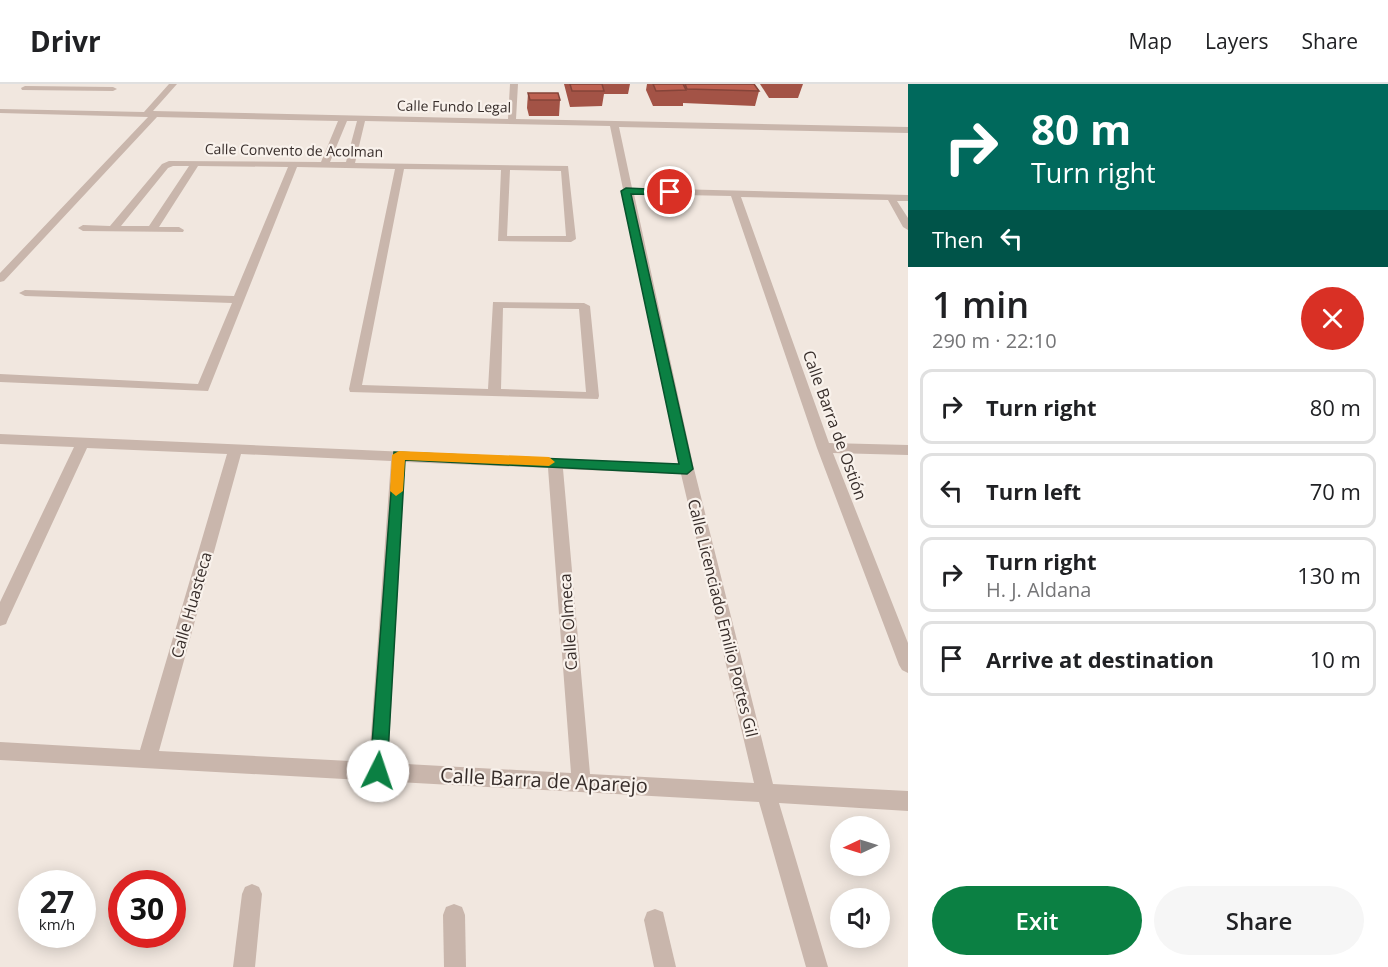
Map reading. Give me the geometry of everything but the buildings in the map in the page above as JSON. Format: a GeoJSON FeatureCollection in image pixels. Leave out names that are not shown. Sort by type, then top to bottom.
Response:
{"type":"FeatureCollection","features":[{"type":"Feature","properties":{"kind":"street"},"geometry":{"type":"LineString","coordinates":[[0,279],[152,113],[173,84]]}},
{"type":"Feature","properties":{"kind":"street"},"geometry":{"type":"LineString","coordinates":[[512,122],[513,84]]}},
{"type":"Feature","properties":{"kind":"street"},"geometry":{"type":"LineString","coordinates":[[25,88],[73,86],[113,89]]}},
{"type":"Feature","properties":{"kind":"street"},"geometry":{"type":"LineString","coordinates":[[62,96],[73,86]]}},
{"type":"Feature","properties":{"kind":"street"},"geometry":{"type":"LineString","coordinates":[[46,112],[54,104]]}},
{"type":"Feature","properties":{"kind":"street","name":"Calle Fundo Legal"},"geometry":{"type":"LineString","coordinates":[[0,111],[908,130]]}},
{"type":"Feature","properties":{"kind":"street"},"geometry":{"type":"LineString","coordinates":[[325,164],[344,117]]}},
{"type":"Feature","properties":{"kind":"street"},"geometry":{"type":"LineString","coordinates":[[350,164],[362,118]]}},
{"type":"Feature","properties":{"kind":"street","name":"Calle Licenciado Emilio Portes Gil"},"geometry":{"type":"LineString","coordinates":[[614,124],[626,191],[687,469],[766,793],[817,967]]}},
{"type":"Feature","properties":{"kind":"street","name":"Calle Convento de Acolman"},"geometry":{"type":"LineString","coordinates":[[113,229],[165,166],[172,163],[294,163],[565,168],[571,239],[502,239],[506,167]]}},
{"type":"Feature","properties":{"kind":"street"},"geometry":{"type":"LineString","coordinates":[[152,230],[195,163]]}},
{"type":"Feature","properties":{"kind":"street"},"geometry":{"type":"LineString","coordinates":[[0,378],[203,388],[294,163]]}},
{"type":"Feature","properties":{"kind":"street"},"geometry":{"type":"LineString","coordinates":[[400,165],[355,389],[592,396],[584,306],[497,304],[494,393]]}},
{"type":"Feature","properties":{"kind":"street"},"geometry":{"type":"LineString","coordinates":[[626,191],[908,198]]}},
{"type":"Feature","properties":{"kind":"street","name":"Calle Barra de Ostión"},"geometry":{"type":"LineString","coordinates":[[735,194],[824,448],[908,665]]}},
{"type":"Feature","properties":{"kind":"street"},"geometry":{"type":"LineString","coordinates":[[891,198],[908,227]]}},
{"type":"Feature","properties":{"kind":"street"},"geometry":{"type":"LineString","coordinates":[[83,228],[179,230]]}},
{"type":"Feature","properties":{"kind":"street"},"geometry":{"type":"LineString","coordinates":[[25,293],[238,300]]}},
{"type":"Feature","properties":{"kind":"street"},"geometry":{"type":"LineString","coordinates":[[0,439],[687,469]]}},
{"type":"Feature","properties":{"kind":"street"},"geometry":{"type":"LineString","coordinates":[[0,619],[83,442]]}},
{"type":"Feature","properties":{"kind":"street"},"geometry":{"type":"LineString","coordinates":[[824,448],[908,450]]}},
{"type":"Feature","properties":{"kind":"street","name":"Calle Huasteca"},"geometry":{"type":"LineString","coordinates":[[147,759],[235,450]]}},
{"type":"Feature","properties":{"kind":"street"},"geometry":{"type":"LineString","coordinates":[[378,771],[399,455]]}},
{"type":"Feature","properties":{"kind":"street","name":"Calle Olmeca"},"geometry":{"type":"LineString","coordinates":[[555,462],[581,782]]}},
{"type":"Feature","properties":{"kind":"street","name":"Calle Barra de Aparejo"},"geometry":{"type":"LineString","coordinates":[[0,751],[908,801]]}},
{"type":"Feature","properties":{"kind":"street"},"geometry":{"type":"LineString","coordinates":[[244,967],[252,894]]}},
{"type":"Feature","properties":{"kind":"street"},"geometry":{"type":"LineString","coordinates":[[453,915],[455,967]]}},
{"type":"Feature","properties":{"kind":"street"},"geometry":{"type":"LineString","coordinates":[[655,920],[664,967]]}},
{"type":"Feature","properties":{"kind":"slow traffic"},"geometry":{"type":"LineString","coordinates":[[396,491],[399,455],[549,462]]}},
{"type":"Feature","properties":{"kind":"route"},"geometry":{"type":"LineString","coordinates":[[378,771],[399,455],[687,469],[626,191],[670,192]]}}]}
